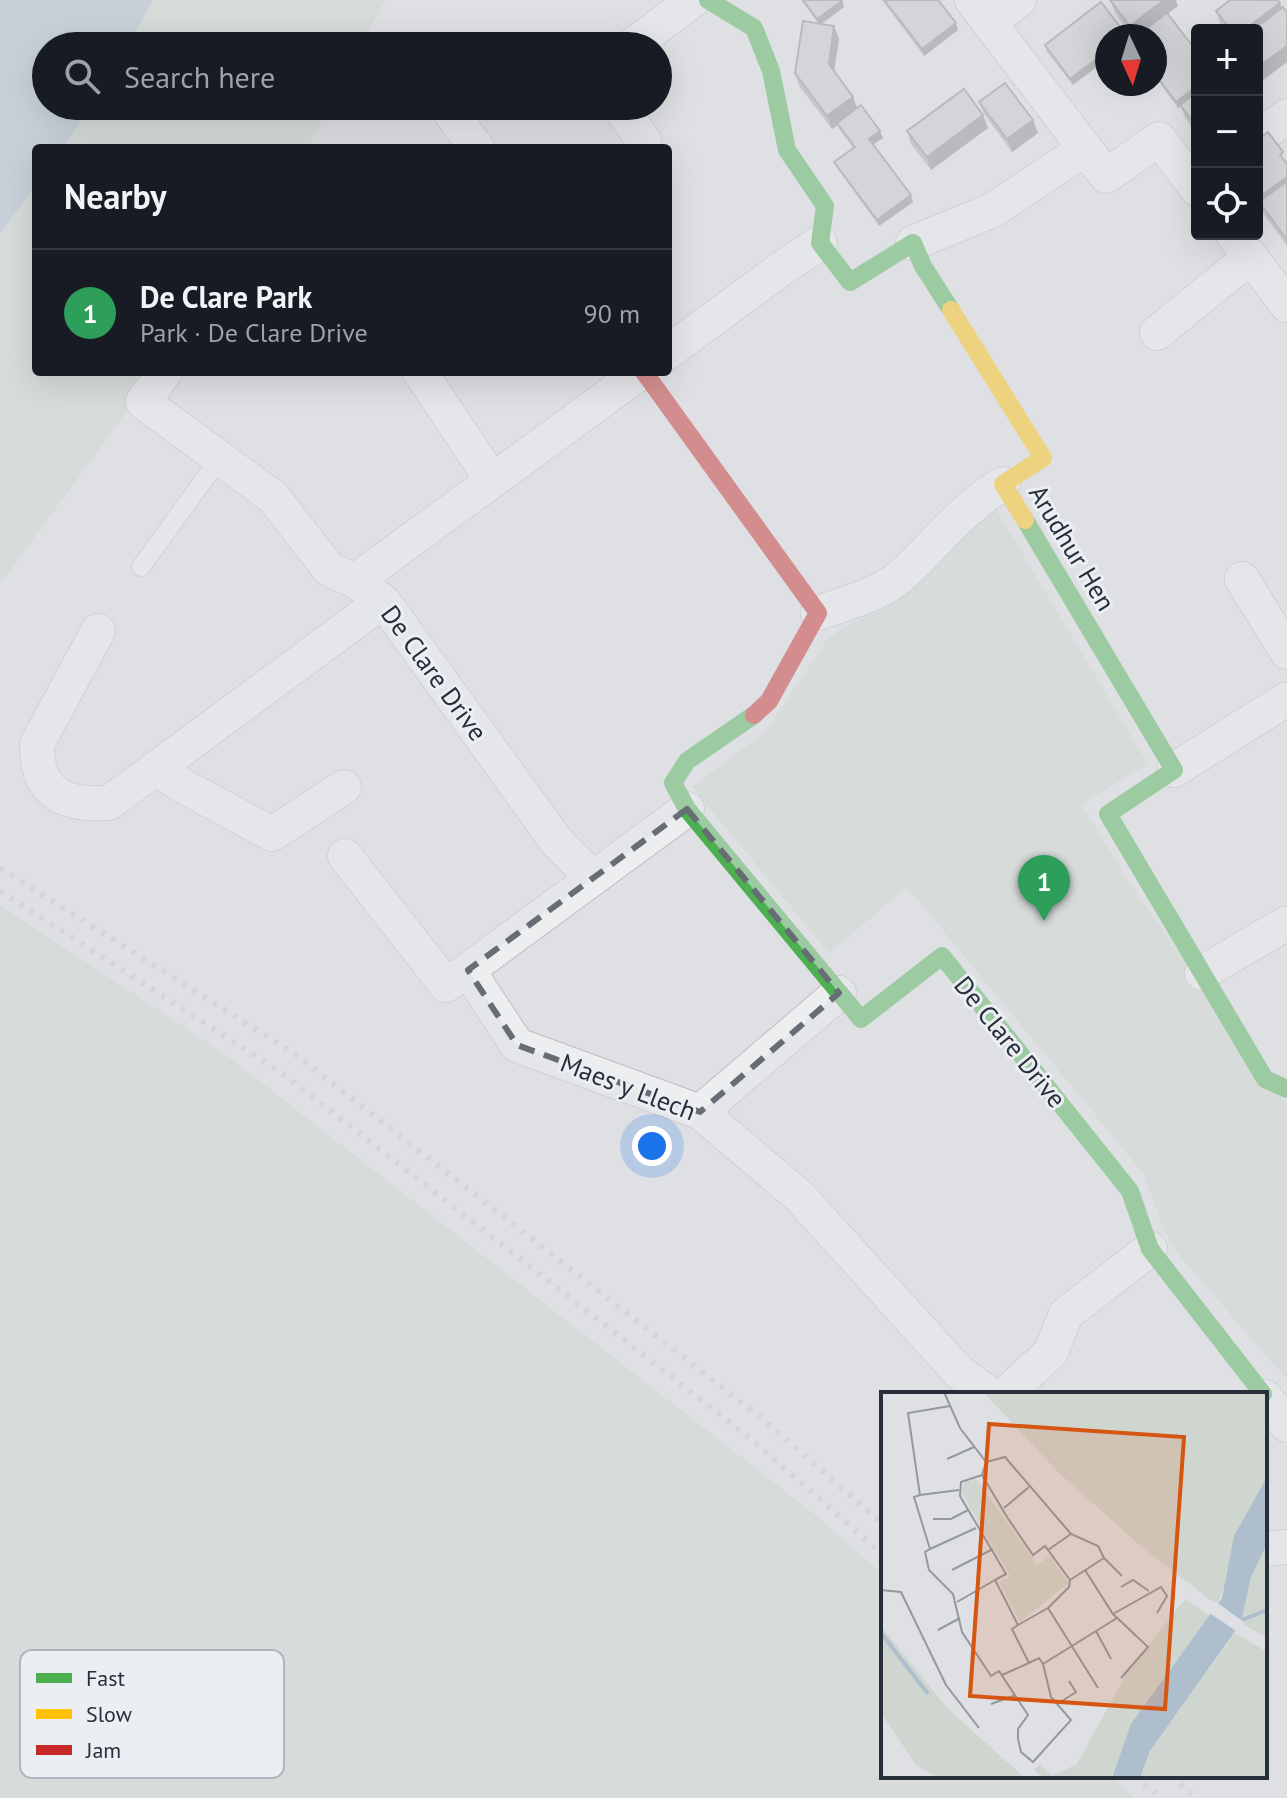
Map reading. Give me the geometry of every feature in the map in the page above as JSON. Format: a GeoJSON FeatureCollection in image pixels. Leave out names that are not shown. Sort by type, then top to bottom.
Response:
{"type":"FeatureCollection","features":[{"type":"Feature","properties":{"kind":"street"},"geometry":{"type":"LineString","coordinates":[[651,32],[693,0]]}},
{"type":"Feature","properties":{"kind":"street"},"geometry":{"type":"LineString","coordinates":[[708,0],[754,28],[771,71],[787,150],[825,206],[820,243],[850,282],[913,243],[993,210],[1085,149]]}},
{"type":"Feature","properties":{"kind":"street"},"geometry":{"type":"LineString","coordinates":[[1019,0],[981,12],[1106,176],[1159,139],[1191,180]]}},
{"type":"Feature","properties":{"kind":"street"},"geometry":{"type":"LineString","coordinates":[[1263,134],[1287,116]]}},
{"type":"Feature","properties":{"kind":"street"},"geometry":{"type":"LineString","coordinates":[[456,120],[474,144]]}},
{"type":"Feature","properties":{"kind":"street"},"geometry":{"type":"LineString","coordinates":[[629,120],[644,141]]}},
{"type":"Feature","properties":{"kind":"street"},"geometry":{"type":"LineString","coordinates":[[672,349],[820,243]]}},
{"type":"Feature","properties":{"kind":"street","name":"Arudhur Hen"},"geometry":{"type":"LineString","coordinates":[[913,243],[923,266],[1043,458],[1003,484],[1174,770]]}},
{"type":"Feature","properties":{"kind":"street"},"geometry":{"type":"LineString","coordinates":[[1157,333],[1241,246],[1287,305]]}},
{"type":"Feature","properties":{"kind":"street","name":"De Clare Drive"},"geometry":{"type":"LineString","coordinates":[[162,376],[143,402],[273,497],[329,569],[355,581],[383,601],[557,842],[593,878]]}},
{"type":"Feature","properties":{"kind":"street"},"geometry":{"type":"LineString","coordinates":[[423,376],[492,480]]}},
{"type":"Feature","properties":{"kind":"street"},"geometry":{"type":"LineString","coordinates":[[355,581],[636,376]]}},
{"type":"Feature","properties":{"kind":"street"},"geometry":{"type":"LineString","coordinates":[[645,376],[818,613]]}},
{"type":"Feature","properties":{"kind":"street"},"geometry":{"type":"LineString","coordinates":[[345,856],[446,985],[687,809],[673,783],[687,761],[746,723],[769,701],[818,613],[874,593],[901,576],[986,493],[1003,484]]}},
{"type":"Feature","properties":{"kind":"street"},"geometry":{"type":"LineString","coordinates":[[1242,579],[1287,652]]}},
{"type":"Feature","properties":{"kind":"street"},"geometry":{"type":"LineString","coordinates":[[98,631],[37,744],[37,765],[44,781],[60,797],[84,805],[109,803],[383,601]]}},
{"type":"Feature","properties":{"kind":"street"},"geometry":{"type":"LineString","coordinates":[[1287,699],[1108,814],[1265,1079],[1287,1089]]}},
{"type":"Feature","properties":{"kind":"street"},"geometry":{"type":"LineString","coordinates":[[156,768],[272,834],[344,787]]}},
{"type":"Feature","properties":{"kind":"street","name":"De Clare Drive"},"geometry":{"type":"LineString","coordinates":[[687,809],[861,1019],[942,956],[1130,1191],[1150,1249],[1261,1392]]}},
{"type":"Feature","properties":{"kind":"street"},"geometry":{"type":"LineString","coordinates":[[1202,973],[1287,923]]}},
{"type":"Feature","properties":{"kind":"street","name":"Maes y Llech"},"geometry":{"type":"LineString","coordinates":[[468,970],[517,1045],[700,1112],[799,1196],[959,1372],[986,1392]]}},
{"type":"Feature","properties":{"kind":"street"},"geometry":{"type":"LineString","coordinates":[[700,1112],[839,993]]}},
{"type":"Feature","properties":{"kind":"street"},"geometry":{"type":"LineString","coordinates":[[1008,1392],[1051,1352],[1066,1314],[1150,1249]]}},
{"type":"Feature","properties":{"kind":"street","name":"De Clare Drive"},"geometry":{"type":"LineString","coordinates":[[1267,1400],[1287,1425]]}},
{"type":"Feature","properties":{"kind":"street"},"geometry":{"type":"LineString","coordinates":[[1267,1549],[1287,1547]]}},
{"type":"Feature","properties":{"kind":"lane"},"geometry":{"type":"LineString","coordinates":[[141,567],[219,459]]}},
{"type":"Feature","properties":{"kind":"highlighted area"},"geometry":{"type":"Polygon","coordinates":[[[687,809],[839,993],[700,1112],[517,1045],[468,970],[687,809]]]}},
{"type":"Feature","properties":{"kind":"shaded area"},"geometry":{"type":"Polygon","coordinates":[[[96,0],[385,0],[368,32],[69,32],[96,0]]]}},
{"type":"Feature","properties":{"kind":"shaded area"},"geometry":{"type":"Polygon","coordinates":[[[39,120],[323,120],[310,144],[32,144],[32,376],[153,376],[0,584],[0,193],[39,120]]]}},
{"type":"Feature","properties":{"kind":"shaded area"},"geometry":{"type":"Polygon","coordinates":[[[993,504],[1148,764],[1081,804],[1133,888],[1287,1104],[1287,1380],[1179,1255],[1163,1228],[1143,1173],[907,887],[829,953],[692,787],[766,731],[825,642],[842,628],[890,605],[993,504]]]}},
{"type":"Feature","properties":{"kind":"shaded area"},"geometry":{"type":"Polygon","coordinates":[[[0,905],[225,1054],[813,1513],[881,1572],[881,1778],[1113,1778],[1134,1798],[0,1798],[0,905]]]}},
{"type":"Feature","properties":{"kind":"water"},"geometry":{"type":"Polygon","coordinates":[[[0,0],[153,0],[135,32],[32,32],[32,120],[82,120],[65,144],[32,144],[32,190],[0,234],[0,0]]]}},
{"type":"Feature","properties":{"kind":"building"},"geometry":{"type":"Polygon","coordinates":[[[803,0],[842,0],[842,1],[817,19],[803,0]]]}},
{"type":"Feature","properties":{"kind":"building"},"geometry":{"type":"Polygon","coordinates":[[[884,0],[938,0],[956,23],[922,49],[884,0]]]}},
{"type":"Feature","properties":{"kind":"building"},"geometry":{"type":"Polygon","coordinates":[[[1110,0],[1164,0],[1133,24],[1128,24],[1110,0]]]}},
{"type":"Feature","properties":{"kind":"building"},"geometry":{"type":"Polygon","coordinates":[[[1230,0],[1277,0],[1280,3],[1252,24],[1226,24],[1216,11],[1230,0]]]}},
{"type":"Feature","properties":{"kind":"building"},"geometry":{"type":"Polygon","coordinates":[[[1101,2],[1118,24],[1095,24],[1095,60],[1070,79],[1045,45],[1101,2]]]}},
{"type":"Feature","properties":{"kind":"building"},"geometry":{"type":"Polygon","coordinates":[[[1283,7],[1287,12],[1287,46],[1263,63],[1263,24],[1283,7]]]}},
{"type":"Feature","properties":{"kind":"building"},"geometry":{"type":"Polygon","coordinates":[[[1167,13],[1191,44],[1191,91],[1176,102],[1167,90],[1167,24],[1152,24],[1167,13]]]}},
{"type":"Feature","properties":{"kind":"building"},"geometry":{"type":"Polygon","coordinates":[[[803,21],[834,26],[829,64],[853,97],[827,116],[795,73],[803,21]]]}},
{"type":"Feature","properties":{"kind":"building"},"geometry":{"type":"Polygon","coordinates":[[[1005,83],[1033,120],[1007,139],[979,102],[1005,83]]]}},
{"type":"Feature","properties":{"kind":"building"},"geometry":{"type":"Polygon","coordinates":[[[964,89],[983,115],[927,157],[907,131],[964,89]]]}},
{"type":"Feature","properties":{"kind":"building"},"geometry":{"type":"Polygon","coordinates":[[[1191,97],[1191,119],[1180,105],[1191,97]]]}},
{"type":"Feature","properties":{"kind":"building"},"geometry":{"type":"Polygon","coordinates":[[[861,105],[880,131],[869,139],[911,195],[877,220],[834,162],[855,147],[837,123],[861,105]]]}},
{"type":"Feature","properties":{"kind":"building"},"geometry":{"type":"Polygon","coordinates":[[[1268,132],[1283,152],[1280,155],[1287,164],[1287,177],[1263,195],[1263,168],[1263,136],[1268,132]]]}},
{"type":"Feature","properties":{"kind":"building"},"geometry":{"type":"Polygon","coordinates":[[[1287,183],[1287,240],[1263,207],[1263,199],[1287,183]]]}},
{"type":"Feature","properties":{"kind":"railway"},"geometry":{"type":"LineString","coordinates":[[0,868],[295,1054],[765,1421],[881,1522]]}},
{"type":"Feature","properties":{"kind":"railway"},"geometry":{"type":"LineString","coordinates":[[0,891],[282,1073],[751,1439],[881,1553]]}},
{"type":"Feature","properties":{"kind":"railway"},"geometry":{"type":"LineString","coordinates":[[1137,1778],[1160,1798]]}},
{"type":"Feature","properties":{"kind":"railway"},"geometry":{"type":"LineString","coordinates":[[1173,1778],[1196,1798]]}},
{"type":"Feature","properties":{"kind":"traffic: fast"},"geometry":{"type":"LineString","coordinates":[[708,0],[754,28],[771,71],[787,150],[825,206],[820,243],[850,282],[913,243],[923,266],[951,310]]}},
{"type":"Feature","properties":{"kind":"traffic: fast"},"geometry":{"type":"LineString","coordinates":[[1025,520],[1174,770],[1108,814],[1265,1079],[1287,1089]]}},
{"type":"Feature","properties":{"kind":"traffic: fast"},"geometry":{"type":"LineString","coordinates":[[754,715],[687,761],[673,783],[687,809],[861,1019],[942,956],[1130,1191],[1150,1249],[1261,1392]]}},
{"type":"Feature","properties":{"kind":"traffic: slow"},"geometry":{"type":"LineString","coordinates":[[951,310],[1043,458],[1003,484],[1025,520]]}},
{"type":"Feature","properties":{"kind":"traffic: jam"},"geometry":{"type":"LineString","coordinates":[[647,376],[818,613],[769,701],[754,715]]}},
{"type":"Feature","properties":{"kind":"place","name":"De Clare Park"},"geometry":{"type":"Point","coordinates":[1044,921]}}]}
